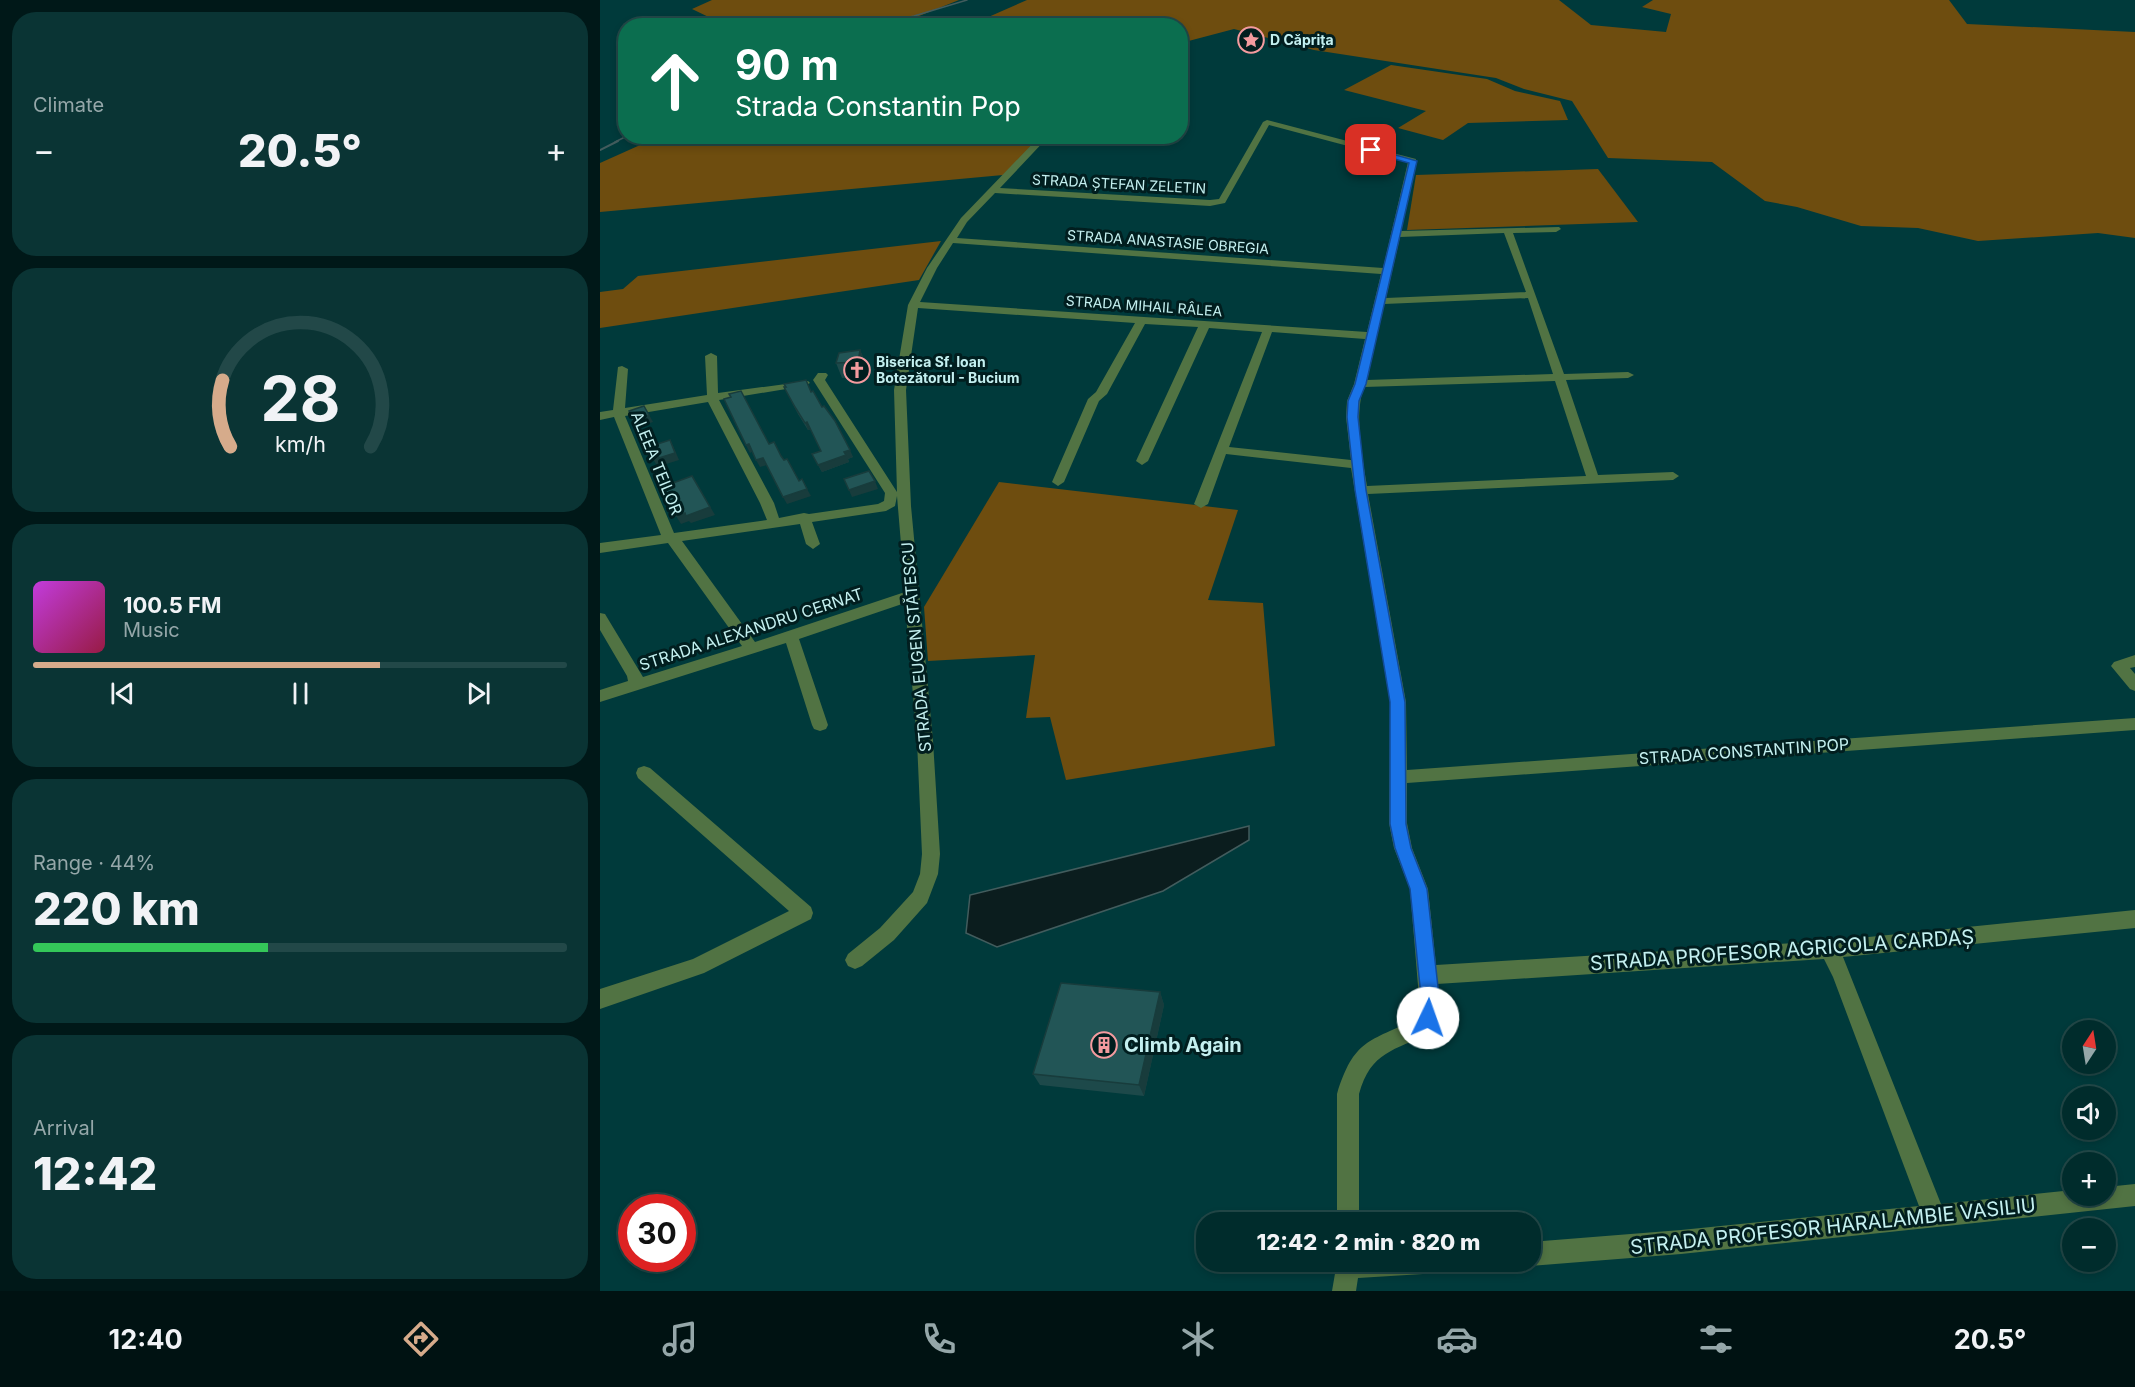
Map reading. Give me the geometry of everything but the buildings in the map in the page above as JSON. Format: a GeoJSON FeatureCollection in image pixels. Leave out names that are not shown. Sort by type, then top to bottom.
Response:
{"type":"FeatureCollection","features":[{"type":"Feature","properties":{"kind":"street","name":"STRADA ȘTEFAN ZELETIN"},"geometry":{"type":"LineString","coordinates":[[993,190],[1210,203],[1222,201],[1227,196],[1268,122],[1413,161],[1398,234]]}},
{"type":"Feature","properties":{"kind":"street"},"geometry":{"type":"LineString","coordinates":[[913,305],[949,240],[976,205],[1037,144]]}},
{"type":"Feature","properties":{"kind":"street"},"geometry":{"type":"LineString","coordinates":[[1348,1212],[1348,1094],[1353,1073],[1360,1059],[1369,1050],[1423,1026],[1430,1010],[1419,889],[1403,848],[1398,824],[1400,777],[1398,702],[1360,490],[1352,417],[1353,401],[1360,384],[1386,271],[1398,234],[1556,229]]}},
{"type":"Feature","properties":{"kind":"street"},"geometry":{"type":"LineString","coordinates":[[1507,230],[1532,295],[1593,479]]}},
{"type":"Feature","properties":{"kind":"street","name":"STRADA ANASTASIE OBREGIA"},"geometry":{"type":"LineString","coordinates":[[949,240],[1386,271]]}},
{"type":"Feature","properties":{"kind":"street"},"geometry":{"type":"LineString","coordinates":[[1380,301],[1532,295]]}},
{"type":"Feature","properties":{"kind":"street","name":"STRADA MIHAIL RÂLEA"},"geometry":{"type":"LineString","coordinates":[[913,305],[1372,336]]}},
{"type":"Feature","properties":{"kind":"street","name":"STRADA EUGEN STĂTESCU"},"geometry":{"type":"LineString","coordinates":[[855,960],[887,934],[910,911],[920,897],[929,874],[931,854],[926,741],[904,506],[900,390],[913,305]]}},
{"type":"Feature","properties":{"kind":"street"},"geometry":{"type":"LineString","coordinates":[[1058,482],[1094,399],[1101,394],[1141,321]]}},
{"type":"Feature","properties":{"kind":"street"},"geometry":{"type":"LineString","coordinates":[[1142,461],[1205,325]]}},
{"type":"Feature","properties":{"kind":"street"},"geometry":{"type":"LineString","coordinates":[[1201,504],[1268,330]]}},
{"type":"Feature","properties":{"kind":"street"},"geometry":{"type":"LineString","coordinates":[[711,356],[712,398],[768,503],[774,522]]}},
{"type":"Feature","properties":{"kind":"street","name":"ALEEA TEILOR"},"geometry":{"type":"LineString","coordinates":[[622,369],[618,413],[667,534],[672,537],[752,648]]}},
{"type":"Feature","properties":{"kind":"street"},"geometry":{"type":"LineString","coordinates":[[1360,384],[1628,375]]}},
{"type":"Feature","properties":{"kind":"street"},"geometry":{"type":"LineString","coordinates":[[600,416],[820,378],[891,493],[890,503],[881,508],[804,517],[600,548]]}},
{"type":"Feature","properties":{"kind":"street"},"geometry":{"type":"LineString","coordinates":[[1221,450],[1357,465]]}},
{"type":"Feature","properties":{"kind":"street"},"geometry":{"type":"LineString","coordinates":[[1360,490],[1672,476]]}},
{"type":"Feature","properties":{"kind":"street"},"geometry":{"type":"LineString","coordinates":[[804,517],[813,544]]}},
{"type":"Feature","properties":{"kind":"street","name":"STRADA ALEXANDRU CERNAT"},"geometry":{"type":"LineString","coordinates":[[600,696],[912,595]]}},
{"type":"Feature","properties":{"kind":"street"},"geometry":{"type":"LineString","coordinates":[[600,618],[635,676],[636,685]]}},
{"type":"Feature","properties":{"kind":"street"},"geometry":{"type":"LineString","coordinates":[[791,636],[820,725]]}},
{"type":"Feature","properties":{"kind":"street"},"geometry":{"type":"LineString","coordinates":[[2135,660],[2119,666],[2135,685]]}},
{"type":"Feature","properties":{"kind":"street","name":"STRADA CONSTANTIN POP"},"geometry":{"type":"LineString","coordinates":[[1400,777],[2135,724]]}},
{"type":"Feature","properties":{"kind":"street"},"geometry":{"type":"LineString","coordinates":[[600,999],[697,967],[804,913],[644,773]]}},
{"type":"Feature","properties":{"kind":"street","name":"STRADA PROFESOR AGRICOLA CARDAȘ"},"geometry":{"type":"LineString","coordinates":[[1428,975],[1829,950],[2135,919]]}},
{"type":"Feature","properties":{"kind":"street"},"geometry":{"type":"LineString","coordinates":[[1829,950],[1841,973],[1934,1216]]}},
{"type":"Feature","properties":{"kind":"street","name":"STRADA PROFESOR HARALAMBIE VASILIU"},"geometry":{"type":"LineString","coordinates":[[1541,1253],[1681,1242],[2135,1195]]}},
{"type":"Feature","properties":{"kind":"street"},"geometry":{"type":"LineString","coordinates":[[1344,1291],[1348,1272]]}},
{"type":"Feature","properties":{"kind":"shaded area"},"geometry":{"type":"Polygon","coordinates":[[[712,0],[959,0],[909,18],[711,18],[692,9],[712,0]]]}},
{"type":"Feature","properties":{"kind":"shaded area"},"geometry":{"type":"Polygon","coordinates":[[[1027,0],[1559,0],[1591,25],[1666,32],[1671,14],[1642,7],[1653,0],[1949,0],[1967,24],[2135,32],[2135,238],[2098,233],[1978,241],[1918,228],[1861,226],[1797,207],[1765,201],[1712,162],[1608,158],[1572,101],[1524,89],[1496,78],[1314,50],[1234,29],[1188,41],[1188,18],[986,18],[1027,0]]]}},
{"type":"Feature","properties":{"kind":"shaded area"},"geometry":{"type":"Polygon","coordinates":[[[1391,65],[1487,79],[1515,91],[1560,101],[1568,120],[1468,123],[1443,140],[1398,128],[1426,111],[1344,90],[1391,65]]]}},
{"type":"Feature","properties":{"kind":"shaded area"},"geometry":{"type":"Polygon","coordinates":[[[642,144],[1034,144],[1003,175],[600,212],[600,163],[642,144]]]}},
{"type":"Feature","properties":{"kind":"shaded area"},"geometry":{"type":"Polygon","coordinates":[[[1598,169],[1638,222],[1407,230],[1416,175],[1598,169]]]}},
{"type":"Feature","properties":{"kind":"shaded area"},"geometry":{"type":"Polygon","coordinates":[[[941,241],[919,280],[600,328],[600,292],[623,289],[638,276],[941,241]]]}},
{"type":"Feature","properties":{"kind":"shaded area"},"geometry":{"type":"Polygon","coordinates":[[[999,482],[1238,510],[1208,600],[1263,603],[1275,746],[1066,780],[1050,717],[1026,718],[1035,655],[928,661],[924,607],[999,482]]]}},
{"type":"Feature","properties":{"kind":"shaded area"},"geometry":{"type":"Polygon","coordinates":[[[1249,826],[1249,840],[1163,891],[997,947],[966,933],[970,895],[1249,826]]]}},
{"type":"Feature","properties":{"kind":"waterway"},"geometry":{"type":"LineString","coordinates":[[905,18],[967,0]]}},
{"type":"Feature","properties":{"kind":"waterway"},"geometry":{"type":"LineString","coordinates":[[600,150],[618,141]]}},
{"type":"Feature","properties":{"kind":"place","name":"D Căprița"},"geometry":{"type":"Point","coordinates":[1251,40]}},
{"type":"Feature","properties":{"kind":"place","name":"Biserica Sf. Ioan Botezătorul - Bucium"},"geometry":{"type":"Point","coordinates":[857,370]}},
{"type":"Feature","properties":{"kind":"place","name":"Climb Again"},"geometry":{"type":"Point","coordinates":[1104,1045]}},
{"type":"Feature","properties":{"kind":"route"},"geometry":{"type":"LineString","coordinates":[[1371,150],[1413,161],[1398,234],[1386,271],[1360,384],[1353,401],[1352,417],[1360,490],[1398,702],[1400,790],[1398,824],[1403,848],[1419,889],[1430,996],[1428,1018]]}}]}
